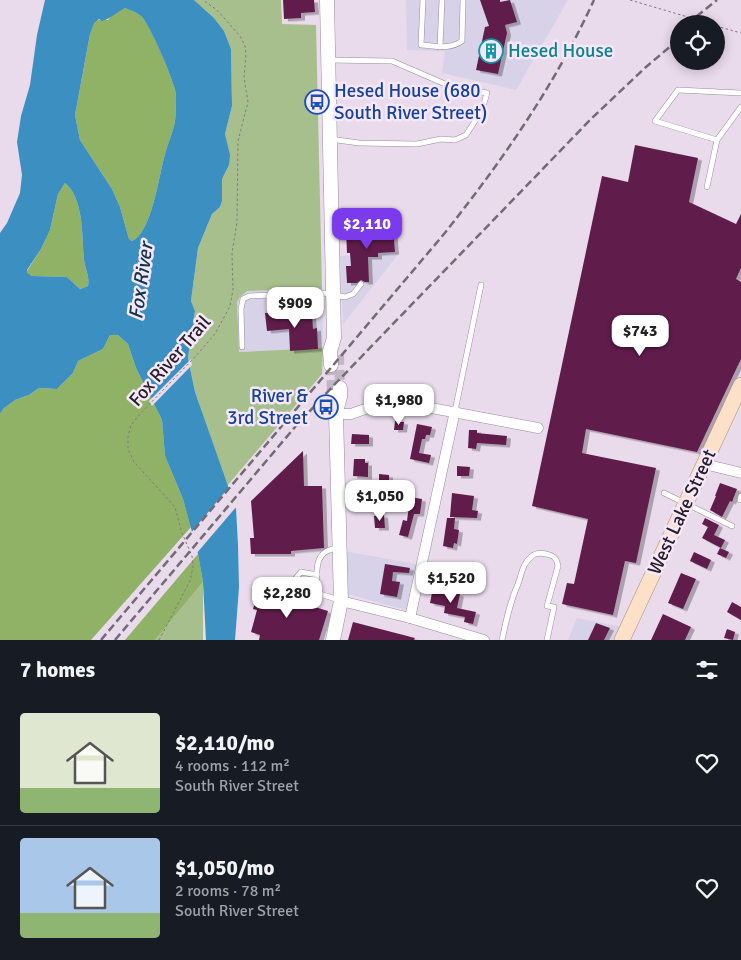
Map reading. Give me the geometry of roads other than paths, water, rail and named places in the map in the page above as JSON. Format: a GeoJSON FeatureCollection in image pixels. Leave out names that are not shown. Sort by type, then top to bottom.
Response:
{"type":"FeatureCollection","features":[{"type":"Feature","properties":{"kind":"main road","name":"West Lake Street"},"geometry":{"type":"LineString","coordinates":[[622,640],[741,385]]}},
{"type":"Feature","properties":{"kind":"street"},"geometry":{"type":"LineString","coordinates":[[327,0],[334,338],[339,350],[335,360]]}},
{"type":"Feature","properties":{"kind":"street"},"geometry":{"type":"LineString","coordinates":[[333,640],[342,601],[336,414],[340,397],[336,392]]}},
{"type":"Feature","properties":{"kind":"street"},"geometry":{"type":"LineString","coordinates":[[336,414],[351,414],[388,401],[394,401],[538,428]]}},
{"type":"Feature","properties":{"kind":"street"},"geometry":{"type":"LineString","coordinates":[[410,618],[455,411]]}},
{"type":"Feature","properties":{"kind":"street"},"geometry":{"type":"LineString","coordinates":[[704,464],[741,473]]}},
{"type":"Feature","properties":{"kind":"street"},"geometry":{"type":"LineString","coordinates":[[342,601],[410,618],[464,637],[484,640]]}},
{"type":"Feature","properties":{"kind":"lane"},"geometry":{"type":"LineString","coordinates":[[423,0],[421,44],[440,47],[455,46],[462,41],[463,0]]}},
{"type":"Feature","properties":{"kind":"lane"},"geometry":{"type":"LineString","coordinates":[[440,47],[442,0]]}},
{"type":"Feature","properties":{"kind":"lane"},"geometry":{"type":"LineString","coordinates":[[328,60],[392,61],[452,87],[487,93],[482,110],[466,135],[455,140],[441,139],[417,144],[369,143],[330,138]]}},
{"type":"Feature","properties":{"kind":"lane"},"geometry":{"type":"LineString","coordinates":[[717,140],[655,121],[678,90],[741,93]]}},
{"type":"Feature","properties":{"kind":"lane"},"geometry":{"type":"LineString","coordinates":[[707,188],[717,140],[741,107]]}},
{"type":"Feature","properties":{"kind":"lane"},"geometry":{"type":"LineString","coordinates":[[331,213],[389,213]]}},
{"type":"Feature","properties":{"kind":"lane"},"geometry":{"type":"LineString","coordinates":[[242,347],[241,310],[243,299],[249,296],[324,294],[348,296],[353,294],[360,284]]}},
{"type":"Feature","properties":{"kind":"lane"},"geometry":{"type":"LineString","coordinates":[[455,411],[480,285]]}},
{"type":"Feature","properties":{"kind":"lane"},"geometry":{"type":"LineString","coordinates":[[664,493],[732,526]]}},
{"type":"Feature","properties":{"kind":"lane"},"geometry":{"type":"LineString","coordinates":[[317,592],[317,564],[319,559],[330,549],[340,548]]}},
{"type":"Feature","properties":{"kind":"lane"},"geometry":{"type":"LineString","coordinates":[[502,640],[514,593],[524,565],[532,556],[538,553],[552,555],[557,560],[558,566],[547,606],[554,608],[547,640]]}},
{"type":"Feature","properties":{"kind":"lane"},"geometry":{"type":"LineString","coordinates":[[291,584],[301,572],[317,575]]}},
{"type":"Feature","properties":{"kind":"lane"},"geometry":{"type":"LineString","coordinates":[[279,580],[342,601]]}},
{"type":"Feature","properties":{"kind":"water","name":"Fox River"},"geometry":{"type":"Polygon","coordinates":[[[45,0],[194,0],[214,18],[224,31],[231,49],[232,106],[225,134],[230,155],[229,165],[222,179],[222,201],[220,207],[212,214],[198,248],[191,301],[195,311],[193,323],[198,334],[197,340],[189,350],[188,358],[195,392],[236,509],[239,587],[235,640],[206,640],[203,582],[198,554],[183,499],[165,456],[162,420],[136,368],[128,344],[118,335],[110,335],[103,349],[78,361],[73,373],[57,389],[39,388],[29,395],[15,400],[3,409],[0,414],[0,233],[7,223],[20,193],[22,175],[17,142],[21,116],[30,85],[37,35],[45,0]],[[125,8],[108,19],[102,21],[99,19],[94,23],[90,34],[75,115],[80,140],[112,189],[120,207],[129,239],[132,241],[139,236],[144,228],[153,204],[165,153],[174,126],[176,94],[162,54],[151,31],[140,15],[125,8]],[[65,183],[58,194],[50,230],[27,273],[32,276],[67,277],[80,289],[88,286],[81,219],[76,198],[65,183]]]}},
{"type":"Feature","properties":{"kind":"tunnel"},"geometry":{"type":"LineString","coordinates":[[339,355],[340,388]]}},
{"type":"Feature","properties":{"kind":"tunnel"},"geometry":{"type":"LineString","coordinates":[[331,365],[332,397]]}},
{"type":"Feature","properties":{"kind":"railway"},"geometry":{"type":"LineString","coordinates":[[101,640],[444,234],[526,122],[562,62],[594,0]]}},
{"type":"Feature","properties":{"kind":"railway"},"geometry":{"type":"LineString","coordinates":[[698,15],[717,0]]}},
{"type":"Feature","properties":{"kind":"railway"},"geometry":{"type":"LineString","coordinates":[[115,640],[295,427],[335,384],[591,119],[670,47]]}},
{"type":"Feature","properties":{"kind":"place","name":"Hesed House"},"geometry":{"type":"Point","coordinates":[491,51]}},
{"type":"Feature","properties":{"kind":"place","name":"Hesed House (680 South River Street)"},"geometry":{"type":"Point","coordinates":[317,102]}},
{"type":"Feature","properties":{"kind":"place","name":"River & 3rd Street"},"geometry":{"type":"Point","coordinates":[326,407]}}]}
